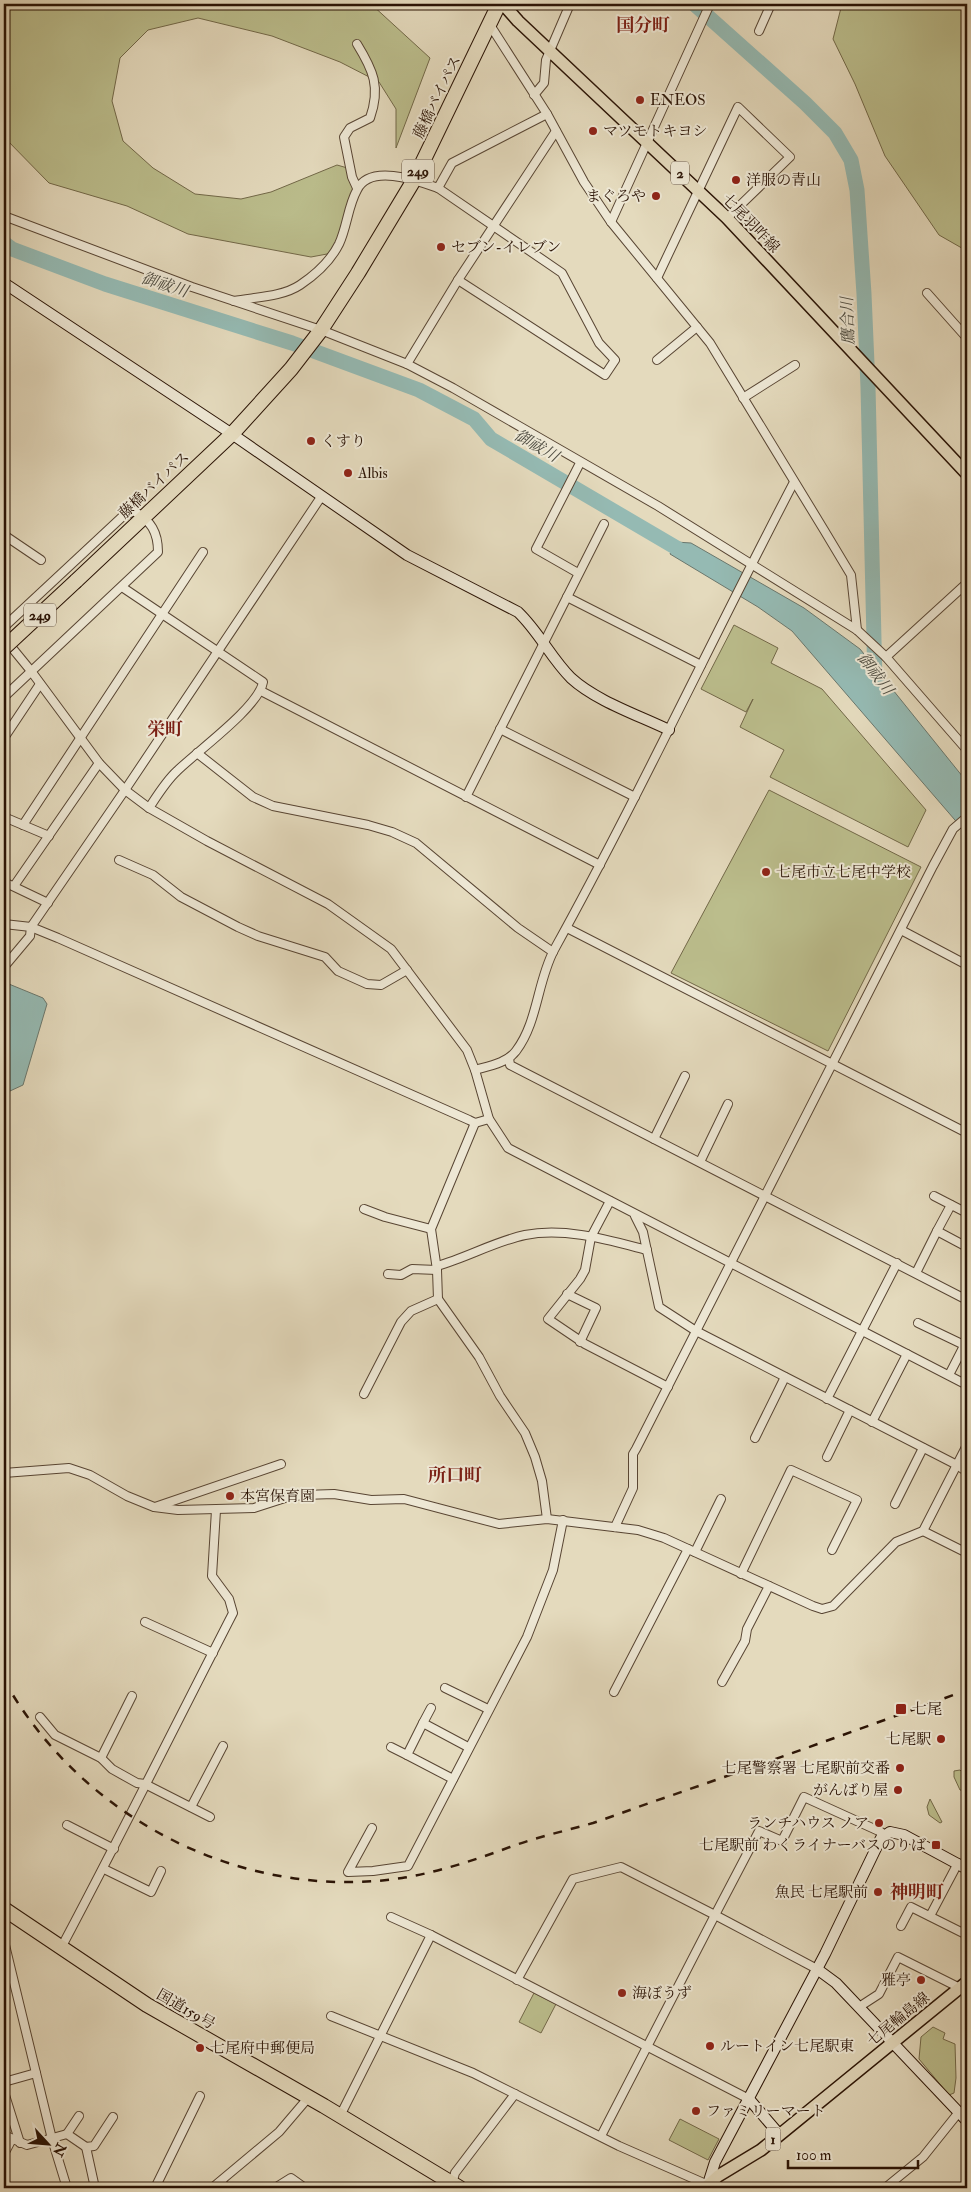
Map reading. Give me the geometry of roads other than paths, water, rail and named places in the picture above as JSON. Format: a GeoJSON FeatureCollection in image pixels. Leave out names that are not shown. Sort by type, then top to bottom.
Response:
{"type":"FeatureCollection","features":[{"type":"Feature","properties":{"kind":"highway","name":"藤橋バイパス"},"geometry":{"type":"LineString","coordinates":[[4,648],[232,434],[291,369],[319,333],[414,180],[499,4]]}},
{"type":"Feature","properties":{"kind":"highway","name":"国道159号"},"geometry":{"type":"LineString","coordinates":[[4,1909],[147,2005],[340,2116],[454,2186]]}},
{"type":"Feature","properties":{"kind":"main road","name":"七尾羽咋線"},"geometry":{"type":"LineString","coordinates":[[503,4],[550,51],[727,218],[851,348],[967,474]]}},
{"type":"Feature","properties":{"kind":"main road","name":"七尾輪島線"},"geometry":{"type":"LineString","coordinates":[[709,2187],[761,2150],[963,1985]]}},
{"type":"Feature","properties":{"kind":"street"},"geometry":{"type":"LineString","coordinates":[[534,95],[544,83],[544,69],[570,4]]}},
{"type":"Feature","properties":{"kind":"street"},"geometry":{"type":"LineString","coordinates":[[611,222],[710,4]]}},
{"type":"Feature","properties":{"kind":"street"},"geometry":{"type":"LineString","coordinates":[[759,32],[771,4]]}},
{"type":"Feature","properties":{"kind":"street"},"geometry":{"type":"LineString","coordinates":[[490,25],[547,114],[584,182],[611,222],[710,343],[851,575],[859,632]]}},
{"type":"Feature","properties":{"kind":"street"},"geometry":{"type":"LineString","coordinates":[[357,44],[372,70],[375,87],[375,105],[370,118],[350,128],[344,137],[352,177],[357,188]]}},
{"type":"Feature","properties":{"kind":"street"},"geometry":{"type":"LineString","coordinates":[[657,278],[738,107],[790,157],[727,218]]}},
{"type":"Feature","properties":{"kind":"street"},"geometry":{"type":"LineString","coordinates":[[438,188],[452,163],[547,114]]}},
{"type":"Feature","properties":{"kind":"street"},"geometry":{"type":"LineString","coordinates":[[407,364],[458,280],[556,130]]}},
{"type":"Feature","properties":{"kind":"street"},"geometry":{"type":"LineString","coordinates":[[232,301],[278,294],[298,286],[313,275],[329,259],[338,245],[357,188],[367,180],[393,175],[438,188],[562,273],[599,343],[615,360],[605,375],[458,280]]}},
{"type":"Feature","properties":{"kind":"street"},"geometry":{"type":"LineString","coordinates":[[4,216],[94,251],[407,364],[462,393],[658,506],[750,567],[859,632],[884,655],[967,750]]}},
{"type":"Feature","properties":{"kind":"street"},"geometry":{"type":"LineString","coordinates":[[4,283],[232,434],[407,555],[518,612],[532,625],[544,644],[570,676],[585,689],[669,730]]}},
{"type":"Feature","properties":{"kind":"street"},"geometry":{"type":"LineString","coordinates":[[927,293],[967,338]]}},
{"type":"Feature","properties":{"kind":"street"},"geometry":{"type":"LineString","coordinates":[[658,360],[697,327]]}},
{"type":"Feature","properties":{"kind":"street"},"geometry":{"type":"LineString","coordinates":[[743,398],[795,366]]}},
{"type":"Feature","properties":{"kind":"street"},"geometry":{"type":"LineString","coordinates":[[578,573],[536,549],[580,462]]}},
{"type":"Feature","properties":{"kind":"street"},"geometry":{"type":"LineString","coordinates":[[475,1070],[508,1058],[516,1050],[533,1020],[537,994],[553,952],[635,797],[794,482]]}},
{"type":"Feature","properties":{"kind":"street"},"geometry":{"type":"LineString","coordinates":[[4,966],[30,936],[31,927],[321,497]]}},
{"type":"Feature","properties":{"kind":"street"},"geometry":{"type":"LineString","coordinates":[[4,627],[122,517],[134,511],[144,517],[158,536],[158,552],[4,697]]}},
{"type":"Feature","properties":{"kind":"street"},"geometry":{"type":"LineString","coordinates":[[466,797],[604,524]]}},
{"type":"Feature","properties":{"kind":"street"},"geometry":{"type":"LineString","coordinates":[[4,535],[40,560]]}},
{"type":"Feature","properties":{"kind":"street"},"geometry":{"type":"LineString","coordinates":[[23,825],[203,552]]}},
{"type":"Feature","properties":{"kind":"street"},"geometry":{"type":"LineString","coordinates":[[884,655],[967,584]]}},
{"type":"Feature","properties":{"kind":"street"},"geometry":{"type":"LineString","coordinates":[[122,587],[161,616],[263,682],[261,691],[229,725],[175,772],[149,808]]}},
{"type":"Feature","properties":{"kind":"street"},"geometry":{"type":"LineString","coordinates":[[567,597],[701,665]]}},
{"type":"Feature","properties":{"kind":"street"},"geometry":{"type":"LineString","coordinates":[[4,638],[31,671],[99,763],[125,790],[149,808],[207,841],[328,904],[391,949],[467,1050],[475,1070],[489,1119],[508,1148],[967,1385]]}},
{"type":"Feature","properties":{"kind":"street"},"geometry":{"type":"LineString","coordinates":[[4,738],[40,684]]}},
{"type":"Feature","properties":{"kind":"street"},"geometry":{"type":"LineString","coordinates":[[261,691],[600,865]]}},
{"type":"Feature","properties":{"kind":"street"},"geometry":{"type":"LineString","coordinates":[[500,729],[635,797]]}},
{"type":"Feature","properties":{"kind":"street"},"geometry":{"type":"LineString","coordinates":[[197,753],[253,797],[274,806],[368,825],[392,832],[416,844],[518,928],[553,952]]}},
{"type":"Feature","properties":{"kind":"street"},"geometry":{"type":"LineString","coordinates":[[14,886],[99,763]]}},
{"type":"Feature","properties":{"kind":"street"},"geometry":{"type":"LineString","coordinates":[[4,817],[49,836]]}},
{"type":"Feature","properties":{"kind":"street"},"geometry":{"type":"LineString","coordinates":[[615,1528],[633,1488],[633,1454],[953,829],[967,817]]}},
{"type":"Feature","properties":{"kind":"street"},"geometry":{"type":"LineString","coordinates":[[119,860],[153,875],[180,897],[238,927],[258,936],[325,957],[338,971],[367,984],[381,985],[407,970]]}},
{"type":"Feature","properties":{"kind":"street"},"geometry":{"type":"LineString","coordinates":[[4,882],[48,903]]}},
{"type":"Feature","properties":{"kind":"street"},"geometry":{"type":"LineString","coordinates":[[4,924],[31,927],[475,1123],[489,1119]]}},
{"type":"Feature","properties":{"kind":"street"},"geometry":{"type":"LineString","coordinates":[[567,928],[967,1133]]}},
{"type":"Feature","properties":{"kind":"street"},"geometry":{"type":"LineString","coordinates":[[901,930],[967,965]]}},
{"type":"Feature","properties":{"kind":"street"},"geometry":{"type":"LineString","coordinates":[[508,1058],[510,1065],[967,1300]]}},
{"type":"Feature","properties":{"kind":"street"},"geometry":{"type":"LineString","coordinates":[[654,1139],[685,1076]]}},
{"type":"Feature","properties":{"kind":"street"},"geometry":{"type":"LineString","coordinates":[[700,1162],[728,1104]]}},
{"type":"Feature","properties":{"kind":"street"},"geometry":{"type":"LineString","coordinates":[[475,1123],[431,1228],[437,1268],[438,1299],[479,1357],[500,1396],[525,1433],[535,1456],[542,1481],[547,1519]]}},
{"type":"Feature","properties":{"kind":"street"},"geometry":{"type":"LineString","coordinates":[[934,1196],[967,1214]]}},
{"type":"Feature","properties":{"kind":"street"},"geometry":{"type":"LineString","coordinates":[[610,1201],[591,1237],[585,1270],[548,1319],[580,1342],[668,1387]]}},
{"type":"Feature","properties":{"kind":"street"},"geometry":{"type":"LineString","coordinates":[[916,1273],[951,1205]]}},
{"type":"Feature","properties":{"kind":"street"},"geometry":{"type":"LineString","coordinates":[[364,1209],[385,1217],[431,1228]]}},
{"type":"Feature","properties":{"kind":"street"},"geometry":{"type":"LineString","coordinates":[[634,1214],[643,1232],[659,1306],[696,1331],[957,1465],[967,1472]]}},
{"type":"Feature","properties":{"kind":"street"},"geometry":{"type":"LineString","coordinates":[[937,1231],[967,1247]]}},
{"type":"Feature","properties":{"kind":"street"},"geometry":{"type":"LineString","coordinates":[[388,1274],[401,1276],[412,1269],[437,1268],[524,1236],[548,1232],[591,1237],[647,1250]]}},
{"type":"Feature","properties":{"kind":"street"},"geometry":{"type":"LineString","coordinates":[[827,1399],[897,1264]]}},
{"type":"Feature","properties":{"kind":"street"},"geometry":{"type":"LineString","coordinates":[[567,1294],[596,1308],[580,1342]]}},
{"type":"Feature","properties":{"kind":"street"},"geometry":{"type":"LineString","coordinates":[[364,1394],[401,1322],[411,1311],[438,1299]]}},
{"type":"Feature","properties":{"kind":"street"},"geometry":{"type":"LineString","coordinates":[[918,1323],[966,1342],[949,1375]]}},
{"type":"Feature","properties":{"kind":"street"},"geometry":{"type":"LineString","coordinates":[[872,1422],[906,1354]]}},
{"type":"Feature","properties":{"kind":"street"},"geometry":{"type":"LineString","coordinates":[[756,1438],[786,1377]]}},
{"type":"Feature","properties":{"kind":"street"},"geometry":{"type":"LineString","coordinates":[[827,1457],[850,1410]]}},
{"type":"Feature","properties":{"kind":"street"},"geometry":{"type":"LineString","coordinates":[[4,1473],[69,1468],[90,1475],[127,1496],[154,1507],[178,1510],[254,1508],[288,1497],[334,1494],[372,1500],[404,1500],[499,1524],[547,1519],[638,1530],[664,1538],[822,1609],[833,1606],[896,1542],[923,1531],[967,1445]]}},
{"type":"Feature","properties":{"kind":"street"},"geometry":{"type":"LineString","coordinates":[[895,1504],[923,1448]]}},
{"type":"Feature","properties":{"kind":"street"},"geometry":{"type":"LineString","coordinates":[[154,1507],[281,1464]]}},
{"type":"Feature","properties":{"kind":"street"},"geometry":{"type":"LineString","coordinates":[[741,1574],[791,1470],[857,1500],[832,1550]]}},
{"type":"Feature","properties":{"kind":"street"},"geometry":{"type":"LineString","coordinates":[[614,1692],[721,1499]]}},
{"type":"Feature","properties":{"kind":"street"},"geometry":{"type":"LineString","coordinates":[[61,1948],[104,1869],[145,1784],[233,1613],[230,1599],[212,1576],[216,1510]]}},
{"type":"Feature","properties":{"kind":"street"},"geometry":{"type":"LineString","coordinates":[[372,1828],[348,1872],[374,1871],[408,1866],[468,1746],[527,1637],[554,1570],[563,1520]]}},
{"type":"Feature","properties":{"kind":"street"},"geometry":{"type":"LineString","coordinates":[[923,1531],[967,1553]]}},
{"type":"Feature","properties":{"kind":"street"},"geometry":{"type":"LineString","coordinates":[[722,1682],[745,1640],[747,1629],[769,1586]]}},
{"type":"Feature","properties":{"kind":"street"},"geometry":{"type":"LineString","coordinates":[[145,1622],[212,1653]]}},
{"type":"Feature","properties":{"kind":"street"},"geometry":{"type":"LineString","coordinates":[[445,1688],[488,1709]]}},
{"type":"Feature","properties":{"kind":"street"},"geometry":{"type":"LineString","coordinates":[[100,1758],[132,1696]]}},
{"type":"Feature","properties":{"kind":"street"},"geometry":{"type":"LineString","coordinates":[[407,1755],[431,1708]]}},
{"type":"Feature","properties":{"kind":"street"},"geometry":{"type":"LineString","coordinates":[[40,1717],[55,1735],[100,1758],[112,1769],[136,1783],[145,1784],[210,1817]]}},
{"type":"Feature","properties":{"kind":"street"},"geometry":{"type":"LineString","coordinates":[[423,1723],[468,1746]]}},
{"type":"Feature","properties":{"kind":"street"},"geometry":{"type":"LineString","coordinates":[[191,1807],[223,1746]]}},
{"type":"Feature","properties":{"kind":"street"},"geometry":{"type":"LineString","coordinates":[[391,1747],[453,1779]]}},
{"type":"Feature","properties":{"kind":"street"},"geometry":{"type":"LineString","coordinates":[[601,2136],[759,1831],[782,1841],[804,1797],[880,1832],[881,1838]]}},
{"type":"Feature","properties":{"kind":"street"},"geometry":{"type":"LineString","coordinates":[[68,1825],[114,1849]]}},
{"type":"Feature","properties":{"kind":"street"},"geometry":{"type":"LineString","coordinates":[[331,2016],[473,2073],[619,2146],[709,2187],[716,2162],[817,1970],[881,1838],[890,1832],[904,1835],[963,1866],[930,1916]]}},
{"type":"Feature","properties":{"kind":"street"},"geometry":{"type":"LineString","coordinates":[[518,1980],[573,1879],[621,1867],[817,1970],[836,1983],[967,2121]]}},
{"type":"Feature","properties":{"kind":"street"},"geometry":{"type":"LineString","coordinates":[[104,1869],[151,1892],[160,1871]]}},
{"type":"Feature","properties":{"kind":"street"},"geometry":{"type":"LineString","coordinates":[[901,1926],[911,1906],[967,1934]]}},
{"type":"Feature","properties":{"kind":"street"},"geometry":{"type":"LineString","coordinates":[[391,1917],[431,1935],[749,2099],[779,2134]]}},
{"type":"Feature","properties":{"kind":"street"},"geometry":{"type":"LineString","coordinates":[[340,2116],[431,1935]]}},
{"type":"Feature","properties":{"kind":"street"},"geometry":{"type":"LineString","coordinates":[[4,1941],[52,2139],[67,2188]]}},
{"type":"Feature","properties":{"kind":"street"},"geometry":{"type":"LineString","coordinates":[[859,2007],[879,1994],[898,1957],[963,1985]]}},
{"type":"Feature","properties":{"kind":"street"},"geometry":{"type":"LineString","coordinates":[[4,2082],[36,2073]]}},
{"type":"Feature","properties":{"kind":"street"},"geometry":{"type":"LineString","coordinates":[[4,2092],[20,2143]]}},
{"type":"Feature","properties":{"kind":"street"},"geometry":{"type":"LineString","coordinates":[[454,2186],[455,2174],[515,2094]]}},
{"type":"Feature","properties":{"kind":"street"},"geometry":{"type":"LineString","coordinates":[[155,2188],[200,2096]]}},
{"type":"Feature","properties":{"kind":"street"},"geometry":{"type":"LineString","coordinates":[[212,2188],[279,2132],[308,2098]]}},
{"type":"Feature","properties":{"kind":"street"},"geometry":{"type":"LineString","coordinates":[[885,2188],[923,2156],[959,2112]]}},
{"type":"Feature","properties":{"kind":"street"},"geometry":{"type":"LineString","coordinates":[[4,2135],[27,2145],[52,2139],[67,2134],[79,2116]]}},
{"type":"Feature","properties":{"kind":"street"},"geometry":{"type":"LineString","coordinates":[[67,2134],[86,2147],[94,2146],[114,2117]]}},
{"type":"Feature","properties":{"kind":"street"},"geometry":{"type":"LineString","coordinates":[[4,2154],[12,2139]]}},
{"type":"Feature","properties":{"kind":"street"},"geometry":{"type":"LineString","coordinates":[[86,2147],[95,2188]]}},
{"type":"Feature","properties":{"kind":"street"},"geometry":{"type":"LineString","coordinates":[[275,2188],[291,2178],[305,2188]]}},
{"type":"Feature","properties":{"kind":"street"},"geometry":{"type":"LineString","coordinates":[[220,2182],[228,2188]]}},
{"type":"Feature","properties":{"kind":"water"},"geometry":{"type":"Polygon","coordinates":[[[676,542],[691,543],[804,608],[860,649],[967,782],[967,834],[792,631],[758,607],[670,554],[676,542]]]}},
{"type":"Feature","properties":{"kind":"water"},"geometry":{"type":"Polygon","coordinates":[[[4,982],[43,998],[47,1004],[23,1085],[10,1091],[4,1086],[4,982]]]}},
{"type":"Feature","properties":{"kind":"waterway","name":"鷹合川"},"geometry":{"type":"LineString","coordinates":[[694,4],[805,103],[835,133],[851,160],[857,190],[864,294],[875,682]]}},
{"type":"Feature","properties":{"kind":"waterway","name":"御祓川"},"geometry":{"type":"LineString","coordinates":[[4,243],[12,249],[105,284],[292,343],[419,390],[474,419],[491,439],[692,557]]}},
{"type":"Feature","properties":{"kind":"railway"},"geometry":{"type":"LineString","coordinates":[[4,1680],[37,1729],[77,1773],[122,1810],[173,1840],[227,1863],[284,1877],[342,1882],[402,1878],[457,1865],[530,1840],[602,1820],[967,1690]]}},
{"type":"Feature","properties":{"kind":"place","name":"ENEOS"},"geometry":{"type":"Point","coordinates":[640,100]}},
{"type":"Feature","properties":{"kind":"place","name":"マツモトキヨシ"},"geometry":{"type":"Point","coordinates":[593,131]}},
{"type":"Feature","properties":{"kind":"place","name":"洋服の青山"},"geometry":{"type":"Point","coordinates":[736,180]}},
{"type":"Feature","properties":{"kind":"place","name":"まぐろや"},"geometry":{"type":"Point","coordinates":[656,196]}},
{"type":"Feature","properties":{"kind":"place","name":"セブン-イレブン"},"geometry":{"type":"Point","coordinates":[441,247]}},
{"type":"Feature","properties":{"kind":"place","name":"くすり"},"geometry":{"type":"Point","coordinates":[311,441]}},
{"type":"Feature","properties":{"kind":"place","name":"Albis"},"geometry":{"type":"Point","coordinates":[348,473]}},
{"type":"Feature","properties":{"kind":"place","name":"七尾市立七尾中学校"},"geometry":{"type":"Point","coordinates":[766,872]}},
{"type":"Feature","properties":{"kind":"place","name":"本宮保育園"},"geometry":{"type":"Point","coordinates":[230,1496]}},
{"type":"Feature","properties":{"kind":"place","name":"七尾"},"geometry":{"type":"Point","coordinates":[901,1709]}},
{"type":"Feature","properties":{"kind":"place","name":"七尾駅"},"geometry":{"type":"Point","coordinates":[941,1739]}},
{"type":"Feature","properties":{"kind":"place","name":"七尾警察署 七尾駅前交番"},"geometry":{"type":"Point","coordinates":[900,1768]}},
{"type":"Feature","properties":{"kind":"place","name":"がんばり屋"},"geometry":{"type":"Point","coordinates":[898,1790]}},
{"type":"Feature","properties":{"kind":"place","name":"ランチハウス ノア"},"geometry":{"type":"Point","coordinates":[879,1823]}},
{"type":"Feature","properties":{"kind":"place","name":"七尾駅前 わくライナーバスのりば"},"geometry":{"type":"Point","coordinates":[936,1845]}},
{"type":"Feature","properties":{"kind":"place","name":"魚民 七尾駅前"},"geometry":{"type":"Point","coordinates":[878,1892]}},
{"type":"Feature","properties":{"kind":"place","name":"雅亭"},"geometry":{"type":"Point","coordinates":[921,1980]}},
{"type":"Feature","properties":{"kind":"place","name":"海ぼうず"},"geometry":{"type":"Point","coordinates":[622,1993]}},
{"type":"Feature","properties":{"kind":"place","name":"ルートイン七尾駅東"},"geometry":{"type":"Point","coordinates":[710,2046]}},
{"type":"Feature","properties":{"kind":"place","name":"七尾府中郵便局"},"geometry":{"type":"Point","coordinates":[200,2048]}},
{"type":"Feature","properties":{"kind":"place","name":"ファミリーマート"},"geometry":{"type":"Point","coordinates":[696,2111]}},
{"type":"Feature","properties":{"kind":"district","name":"国分町"},"geometry":{"type":"Point","coordinates":[643,25]}},
{"type":"Feature","properties":{"kind":"district","name":"栄町"},"geometry":{"type":"Point","coordinates":[165,729]}},
{"type":"Feature","properties":{"kind":"district","name":"所口町"},"geometry":{"type":"Point","coordinates":[455,1475]}},
{"type":"Feature","properties":{"kind":"district","name":"神明町"},"geometry":{"type":"Point","coordinates":[917,1892]}}]}
